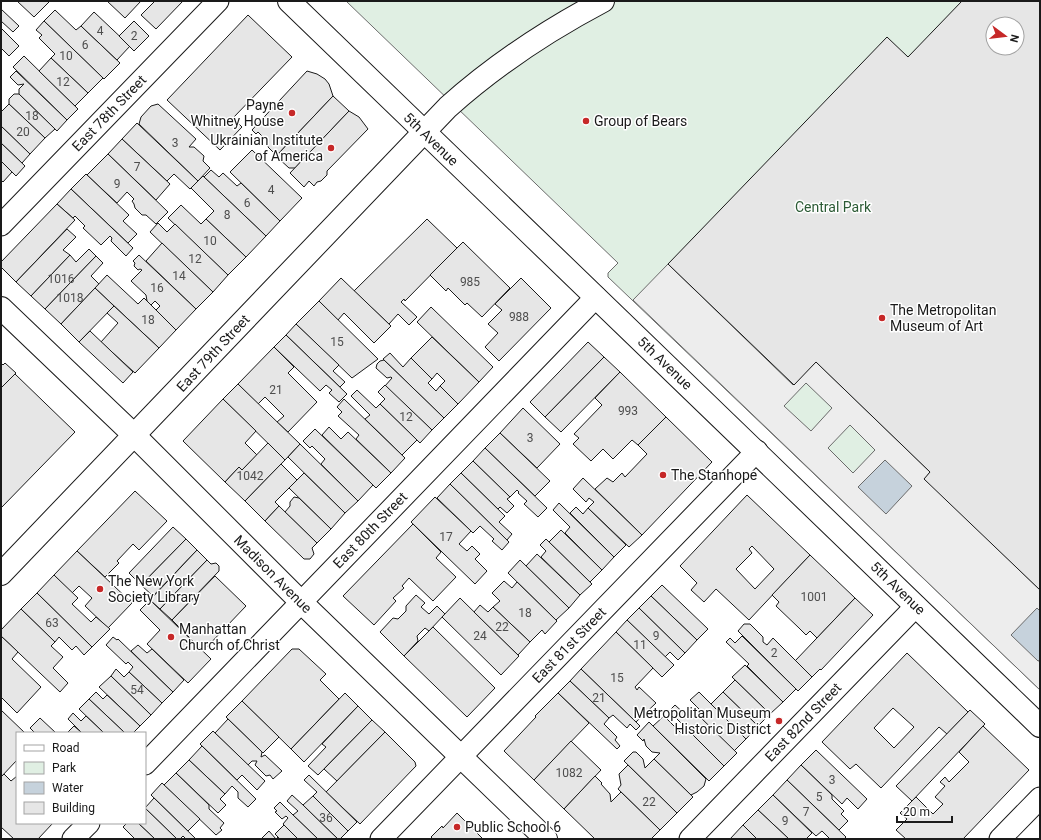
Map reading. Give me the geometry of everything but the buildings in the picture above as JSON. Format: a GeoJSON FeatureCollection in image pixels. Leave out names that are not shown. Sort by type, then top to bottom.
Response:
{"type":"FeatureCollection","features":[{"type":"Feature","properties":{"kind":"main road","name":"5th Avenue"},"geometry":{"type":"LineString","coordinates":[[289,1],[757,451],[1040,726]]}},
{"type":"Feature","properties":{"kind":"main road","name":"East 79th Street"},"geometry":{"type":"LineString","coordinates":[[1,574],[424,131],[462,94],[498,66],[543,35],[603,1]]}},
{"type":"Feature","properties":{"kind":"main road","name":"Madison Avenue"},"geometry":{"type":"LineString","coordinates":[[1,308],[134,436],[301,602],[546,839]]}},
{"type":"Feature","properties":{"kind":"street","name":"East 78th Street"},"geometry":{"type":"LineString","coordinates":[[1,226],[218,1]]}},
{"type":"Feature","properties":{"kind":"street","name":"East 80th Street"},"geometry":{"type":"LineString","coordinates":[[146,763],[596,297]]}},
{"type":"Feature","properties":{"kind":"street","name":"East 81st Street"},"geometry":{"type":"LineString","coordinates":[[381,839],[757,451]]}},
{"type":"Feature","properties":{"kind":"street","name":"East 82nd Street"},"geometry":{"type":"LineString","coordinates":[[690,839],[916,606]]}},
{"type":"Feature","properties":{"kind":"street"},"geometry":{"type":"LineString","coordinates":[[1000,839],[1040,798]]}},
{"type":"Feature","properties":{"kind":"street"},"geometry":{"type":"LineString","coordinates":[[73,839],[88,824]]}},
{"type":"Feature","properties":{"kind":"green space","name":"Central Park"},"geometry":{"type":"Polygon","coordinates":[[[346,1],[1040,1],[1040,690],[608,277],[608,273],[618,263],[346,1]]]}},
{"type":"Feature","properties":{"kind":"shaded area"},"geometry":{"type":"Polygon","coordinates":[[[668,264],[793,385],[816,362],[930,472],[925,479],[1040,590],[1040,611],[1037,608],[1040,690],[633,300],[668,264]],[[806,383],[784,406],[811,431],[832,408],[806,383]],[[850,425],[828,448],[853,473],[875,450],[850,425]]]}},
{"type":"Feature","properties":{"kind":"water"},"geometry":{"type":"Polygon","coordinates":[[[885,460],[912,486],[886,514],[858,487],[885,460]]]}},
{"type":"Feature","properties":{"kind":"water"},"geometry":{"type":"Polygon","coordinates":[[[1037,608],[1040,611],[1040,660],[1038,661],[1011,635],[1037,608]]]}},
{"type":"Feature","properties":{"kind":"place","name":"Payne Whitney House"},"geometry":{"type":"Point","coordinates":[292,113]}},
{"type":"Feature","properties":{"kind":"place","name":"Group of Bears"},"geometry":{"type":"Point","coordinates":[586,121]}},
{"type":"Feature","properties":{"kind":"place","name":"Ukrainian Institute of America"},"geometry":{"type":"Point","coordinates":[331,148]}},
{"type":"Feature","properties":{"kind":"place","name":"The Metropolitan Museum of Art"},"geometry":{"type":"Point","coordinates":[882,318]}},
{"type":"Feature","properties":{"kind":"place","name":"The Stanhope"},"geometry":{"type":"Point","coordinates":[663,475]}},
{"type":"Feature","properties":{"kind":"place","name":"The New York Society Library"},"geometry":{"type":"Point","coordinates":[100,589]}},
{"type":"Feature","properties":{"kind":"place","name":"Manhattan Church of Christ"},"geometry":{"type":"Point","coordinates":[171,637]}},
{"type":"Feature","properties":{"kind":"place","name":"Metropolitan Museum Historic District"},"geometry":{"type":"Point","coordinates":[779,721]}},
{"type":"Feature","properties":{"kind":"place","name":"Public School 6"},"geometry":{"type":"Point","coordinates":[457,827]}}]}
